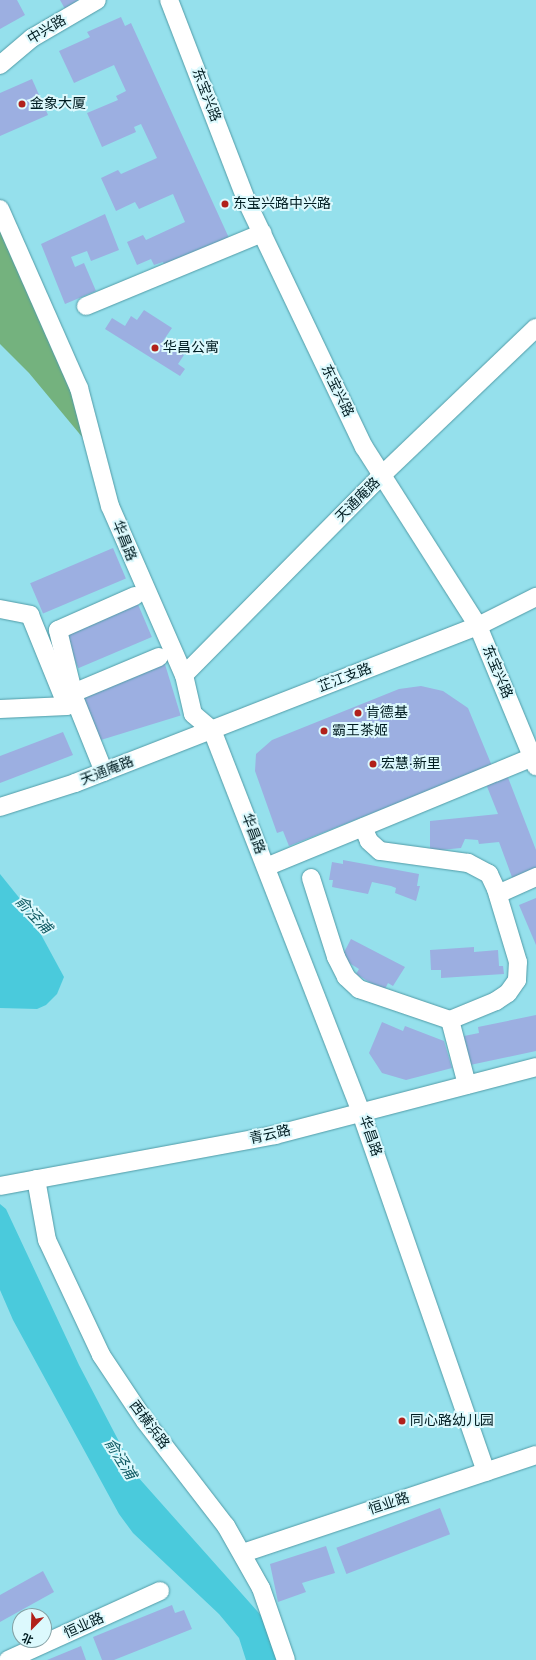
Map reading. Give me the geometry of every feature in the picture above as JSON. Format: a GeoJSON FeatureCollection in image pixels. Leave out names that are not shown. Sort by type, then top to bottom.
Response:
{"type":"FeatureCollection","features":[{"type":"Feature","properties":{"kind":"street","name":"中兴路"},"geometry":{"type":"LineString","coordinates":[[0,65],[32,38],[97,0]]}},
{"type":"Feature","properties":{"kind":"street","name":"东宝兴路"},"geometry":{"type":"LineString","coordinates":[[169,0],[246,200],[364,447],[478,626],[534,761]]}},
{"type":"Feature","properties":{"kind":"street","name":"华昌路"},"geometry":{"type":"LineString","coordinates":[[0,209],[79,388],[110,506],[184,675],[192,714],[212,730],[362,1113],[486,1472]]}},
{"type":"Feature","properties":{"kind":"street"},"geometry":{"type":"LineString","coordinates":[[86,306],[262,233]]}},
{"type":"Feature","properties":{"kind":"street","name":"天通庵路"},"geometry":{"type":"LineString","coordinates":[[184,675],[382,475],[536,328]]}},
{"type":"Feature","properties":{"kind":"street"},"geometry":{"type":"LineString","coordinates":[[104,772],[73,693],[58,630],[135,596]]}},
{"type":"Feature","properties":{"kind":"street","name":"芷江支路"},"geometry":{"type":"LineString","coordinates":[[212,730],[478,626],[536,597]]}},
{"type":"Feature","properties":{"kind":"street"},"geometry":{"type":"LineString","coordinates":[[0,609],[30,615],[67,706],[0,709]]}},
{"type":"Feature","properties":{"kind":"street"},"geometry":{"type":"LineString","coordinates":[[73,693],[159,657]]}},
{"type":"Feature","properties":{"kind":"street","name":"天通庵路"},"geometry":{"type":"LineString","coordinates":[[0,807],[104,772],[212,730]]}},
{"type":"Feature","properties":{"kind":"street"},"geometry":{"type":"LineString","coordinates":[[266,867],[363,827],[534,761]]}},
{"type":"Feature","properties":{"kind":"street"},"geometry":{"type":"LineString","coordinates":[[311,878],[336,957],[346,977],[359,989],[450,1020],[496,1001],[508,993],[517,980],[518,962],[498,894],[489,874],[468,863],[380,851],[369,841],[363,827]]}},
{"type":"Feature","properties":{"kind":"street"},"geometry":{"type":"LineString","coordinates":[[498,894],[536,877]]}},
{"type":"Feature","properties":{"kind":"street"},"geometry":{"type":"LineString","coordinates":[[450,1020],[467,1085]]}},
{"type":"Feature","properties":{"kind":"street","name":"青云路"},"geometry":{"type":"LineString","coordinates":[[0,1186],[231,1144],[362,1113],[536,1067]]}},
{"type":"Feature","properties":{"kind":"street","name":"西横浜路"},"geometry":{"type":"LineString","coordinates":[[36,1179],[47,1240],[102,1355],[121,1388],[226,1526],[243,1553],[266,1601],[286,1660]]}},
{"type":"Feature","properties":{"kind":"street","name":"恒业路"},"geometry":{"type":"LineString","coordinates":[[243,1553],[536,1455]]}},
{"type":"Feature","properties":{"kind":"street","name":"恒业路"},"geometry":{"type":"LineString","coordinates":[[8,1660],[160,1591]]}},
{"type":"Feature","properties":{"kind":"green space"},"geometry":{"type":"Polygon","coordinates":[[[0,229],[71,391],[83,438],[29,373],[0,344],[0,229]]]}},
{"type":"Feature","properties":{"kind":"water"},"geometry":{"type":"Polygon","coordinates":[[[0,874],[25,905],[64,977],[57,994],[46,1005],[37,1009],[0,1008],[0,874]]]}},
{"type":"Feature","properties":{"kind":"water","name":"俞泾浦"},"geometry":{"type":"Polygon","coordinates":[[[0,1204],[6,1209],[79,1365],[137,1476],[266,1621],[278,1660],[246,1660],[239,1638],[219,1614],[133,1533],[119,1514],[13,1320],[0,1290],[0,1204]]]}},
{"type":"Feature","properties":{"kind":"building"},"geometry":{"type":"Polygon","coordinates":[[[0,0],[17,0],[25,15],[0,29],[0,0]]]}},
{"type":"Feature","properties":{"kind":"building"},"geometry":{"type":"Polygon","coordinates":[[[60,0],[78,0],[65,9],[60,0]]]}},
{"type":"Feature","properties":{"kind":"building"},"geometry":{"type":"Polygon","coordinates":[[[121,17],[125,26],[131,23],[229,238],[167,270],[163,262],[154,265],[151,259],[137,265],[127,242],[143,235],[146,240],[185,222],[173,194],[139,209],[135,202],[116,211],[101,178],[118,170],[121,174],[157,158],[141,124],[134,127],[136,132],[102,147],[87,113],[118,100],[116,96],[126,91],[114,65],[74,83],[59,51],[90,37],[87,32],[121,17]]]}},
{"type":"Feature","properties":{"kind":"building","name":"金象大厦"},"geometry":{"type":"Polygon","coordinates":[[[32,79],[48,115],[0,136],[0,93],[32,79]]]}},
{"type":"Feature","properties":{"kind":"building"},"geometry":{"type":"Polygon","coordinates":[[[105,214],[119,250],[91,261],[87,251],[71,257],[75,267],[84,263],[96,291],[65,304],[41,244],[105,214]]]}},
{"type":"Feature","properties":{"kind":"building","name":"华昌公寓"},"geometry":{"type":"Polygon","coordinates":[[[144,310],[172,328],[163,341],[184,355],[178,364],[185,369],[180,376],[105,329],[112,318],[125,326],[131,316],[137,320],[144,310]]]}},
{"type":"Feature","properties":{"kind":"building"},"geometry":{"type":"Polygon","coordinates":[[[113,548],[126,578],[43,614],[30,583],[113,548]]]}},
{"type":"Feature","properties":{"kind":"building"},"geometry":{"type":"Polygon","coordinates":[[[137,602],[152,637],[78,668],[63,633],[137,602]]]}},
{"type":"Feature","properties":{"kind":"building"},"geometry":{"type":"Polygon","coordinates":[[[164,661],[181,716],[93,742],[76,688],[164,661]]]}},
{"type":"Feature","properties":{"kind":"building","name":"宏慧·新里"},"geometry":{"type":"Polygon","coordinates":[[[421,686],[443,691],[468,708],[492,766],[289,846],[283,831],[277,833],[255,771],[256,754],[272,740],[399,689],[421,686]]]}},
{"type":"Feature","properties":{"kind":"building"},"geometry":{"type":"Polygon","coordinates":[[[63,732],[73,755],[0,783],[0,756],[63,732]]]}},
{"type":"Feature","properties":{"kind":"building"},"geometry":{"type":"Polygon","coordinates":[[[507,775],[536,850],[536,871],[513,880],[499,842],[479,844],[478,840],[465,839],[461,848],[430,851],[430,821],[498,814],[486,784],[507,775]]]}},
{"type":"Feature","properties":{"kind":"building"},"geometry":{"type":"Polygon","coordinates":[[[343,860],[419,874],[417,886],[420,886],[416,901],[395,893],[396,888],[372,882],[368,894],[332,887],[333,880],[329,880],[332,862],[343,864],[343,860]]]}},
{"type":"Feature","properties":{"kind":"building"},"geometry":{"type":"Polygon","coordinates":[[[536,898],[536,945],[519,905],[536,898]]]}},
{"type":"Feature","properties":{"kind":"building"},"geometry":{"type":"Polygon","coordinates":[[[351,939],[405,967],[393,986],[388,983],[384,991],[356,974],[359,969],[341,958],[351,939]]]}},
{"type":"Feature","properties":{"kind":"building"},"geometry":{"type":"Polygon","coordinates":[[[474,947],[474,952],[498,950],[499,966],[503,966],[504,974],[441,978],[441,970],[431,970],[430,950],[474,947]]]}},
{"type":"Feature","properties":{"kind":"building"},"geometry":{"type":"Polygon","coordinates":[[[536,1015],[536,1051],[470,1065],[464,1036],[479,1033],[478,1027],[536,1015]]]}},
{"type":"Feature","properties":{"kind":"building"},"geometry":{"type":"Polygon","coordinates":[[[382,1022],[403,1031],[405,1026],[444,1041],[452,1068],[406,1080],[382,1073],[369,1053],[382,1022]]]}},
{"type":"Feature","properties":{"kind":"building"},"geometry":{"type":"Polygon","coordinates":[[[440,1508],[450,1534],[346,1574],[336,1548],[440,1508]]]}},
{"type":"Feature","properties":{"kind":"building"},"geometry":{"type":"Polygon","coordinates":[[[326,1546],[335,1573],[302,1583],[306,1592],[278,1602],[270,1564],[326,1546]]]}},
{"type":"Feature","properties":{"kind":"building"},"geometry":{"type":"Polygon","coordinates":[[[43,1571],[54,1592],[25,1608],[12,1608],[12,1615],[0,1622],[0,1595],[43,1571]]]}},
{"type":"Feature","properties":{"kind":"building"},"geometry":{"type":"Polygon","coordinates":[[[172,1605],[175,1613],[184,1610],[192,1629],[114,1660],[102,1660],[93,1637],[172,1605]]]}},
{"type":"Feature","properties":{"kind":"building"},"geometry":{"type":"Polygon","coordinates":[[[81,1646],[86,1660],[47,1660],[81,1646]]]}},
{"type":"Feature","properties":{"kind":"place","name":"金象大厦"},"geometry":{"type":"Point","coordinates":[22,104]}},
{"type":"Feature","properties":{"kind":"place","name":"东宝兴路中兴路"},"geometry":{"type":"Point","coordinates":[225,204]}},
{"type":"Feature","properties":{"kind":"place","name":"华昌公寓"},"geometry":{"type":"Point","coordinates":[155,348]}},
{"type":"Feature","properties":{"kind":"place","name":"肯德基"},"geometry":{"type":"Point","coordinates":[358,713]}},
{"type":"Feature","properties":{"kind":"place","name":"霸王茶姬"},"geometry":{"type":"Point","coordinates":[324,731]}},
{"type":"Feature","properties":{"kind":"place","name":"宏慧·新里"},"geometry":{"type":"Point","coordinates":[373,764]}},
{"type":"Feature","properties":{"kind":"place","name":"同心路幼儿园"},"geometry":{"type":"Point","coordinates":[402,1421]}}]}
